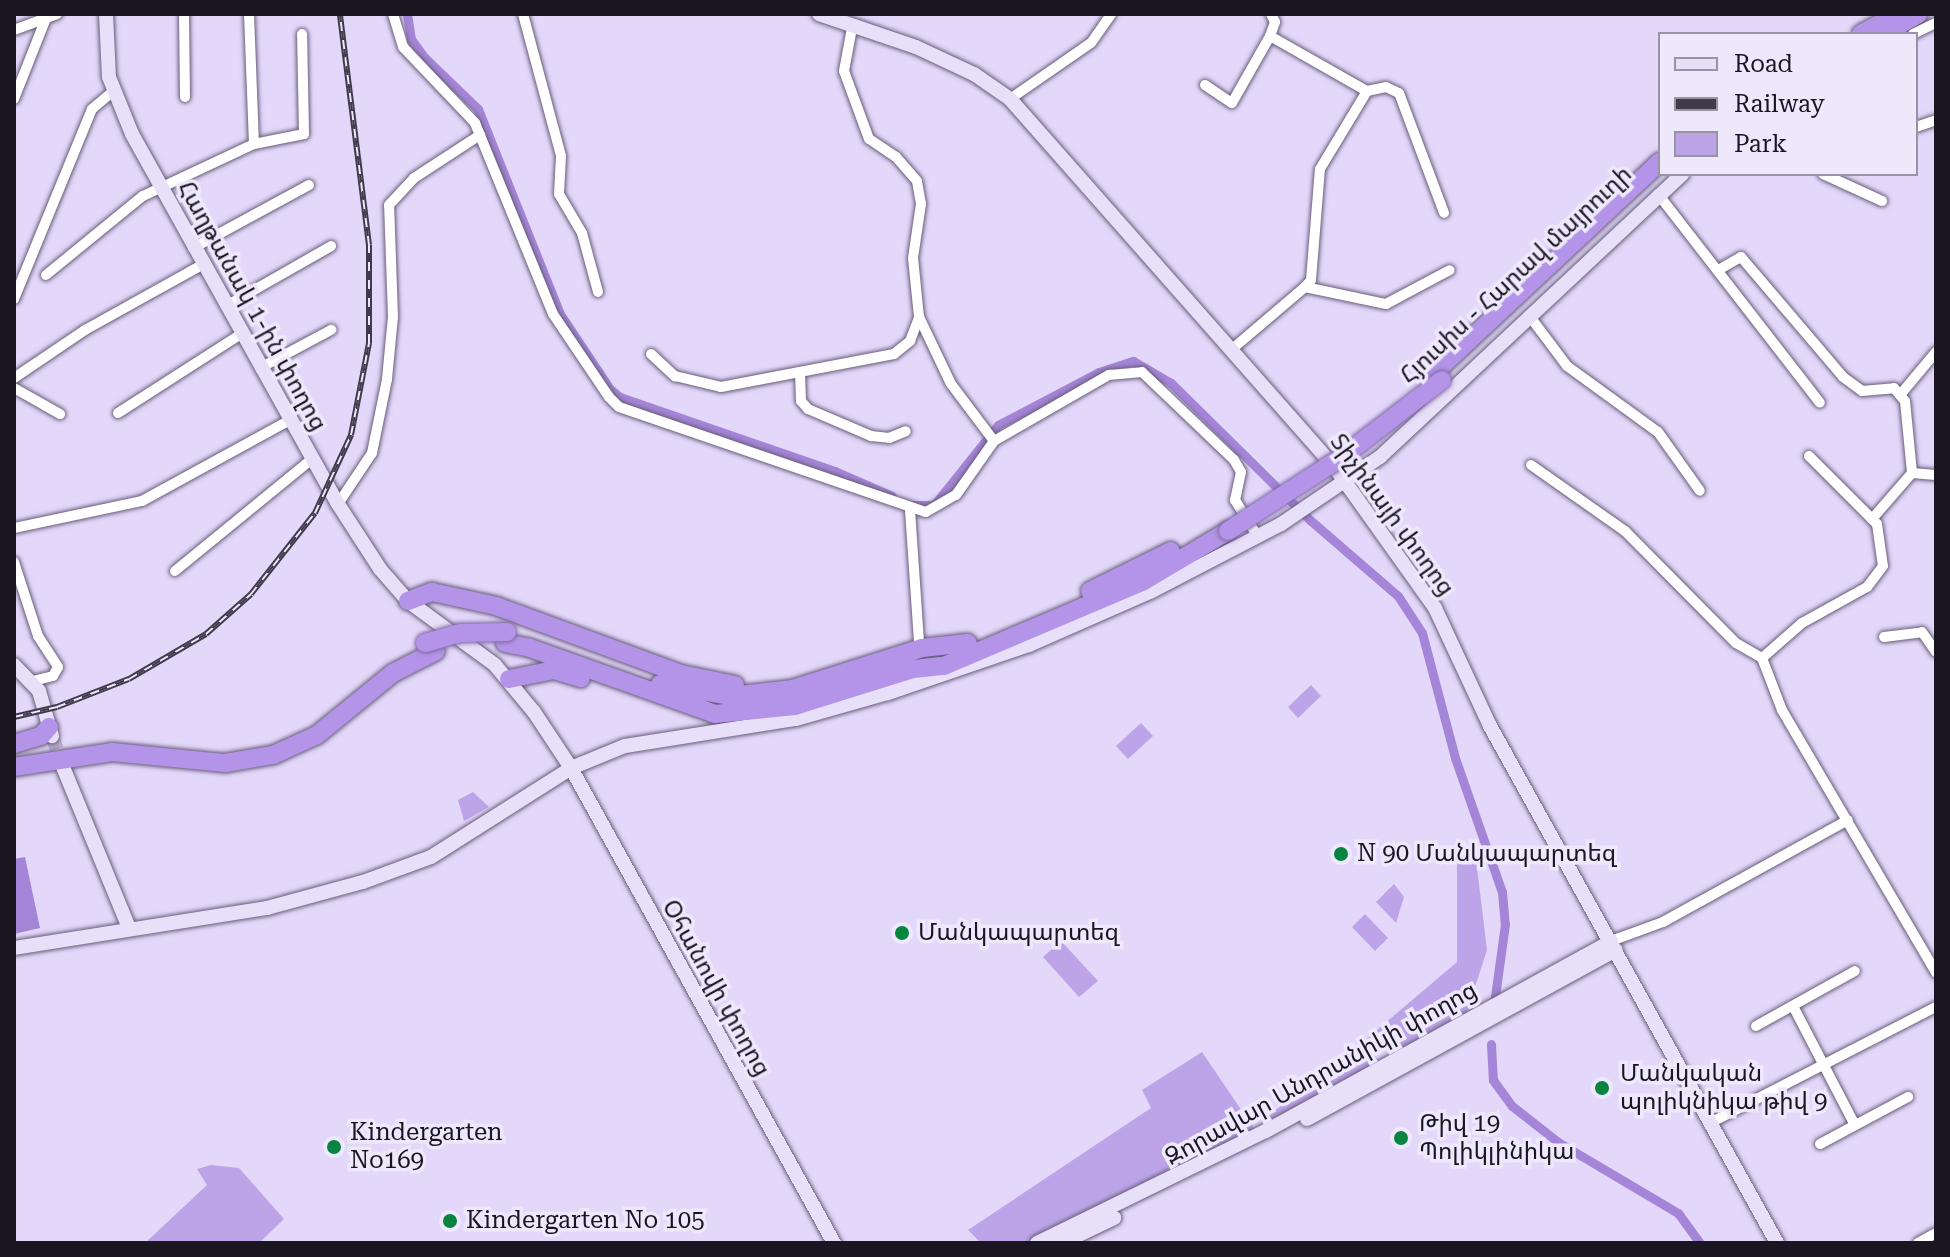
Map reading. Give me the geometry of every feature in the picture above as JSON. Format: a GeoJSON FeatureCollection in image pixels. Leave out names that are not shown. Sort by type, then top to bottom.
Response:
{"type":"FeatureCollection","features":[{"type":"Feature","properties":{"kind":"highway"},"geometry":{"type":"LineString","coordinates":[[1865,32],[1898,14]]}},
{"type":"Feature","properties":{"kind":"highway"},"geometry":{"type":"LineString","coordinates":[[1887,32],[1919,14]]}},
{"type":"Feature","properties":{"kind":"highway","name":"Հյուսիս - Հարավ մայրուղի"},"geometry":{"type":"LineString","coordinates":[[1437,377],[1658,164]]}},
{"type":"Feature","properties":{"kind":"highway","name":"Հյուսիս - Հարավ մայրուղի"},"geometry":{"type":"LineString","coordinates":[[506,638],[715,714],[795,706],[913,669],[930,674],[1144,581],[1225,526],[1342,457],[1437,377],[1659,176]]}},
{"type":"Feature","properties":{"kind":"highway","name":"Հյուսիս - Հարավ մայրուղի"},"geometry":{"type":"LineString","coordinates":[[930,674],[968,643],[1142,567],[1225,526]]}},
{"type":"Feature","properties":{"kind":"highway"},"geometry":{"type":"LineString","coordinates":[[408,601],[432,592],[496,606],[666,669],[721,683],[776,691]]}},
{"type":"Feature","properties":{"kind":"highway","name":"Հյուսիս - Հարավ մայրուղի"},"geometry":{"type":"LineString","coordinates":[[14,755],[104,741],[218,752],[267,745],[311,724],[388,664],[431,647],[506,638],[581,653],[676,689],[731,696],[776,691],[922,648],[968,643]]}},
{"type":"Feature","properties":{"kind":"highway","name":"Հյուսիս - Հարավ մայրուղի"},"geometry":{"type":"LineString","coordinates":[[14,767],[112,752],[225,763],[273,755],[317,735],[393,673],[431,647]]}},
{"type":"Feature","properties":{"kind":"highway"},"geometry":{"type":"LineString","coordinates":[[509,679],[554,670],[693,715],[715,714]]}},
{"type":"Feature","properties":{"kind":"highway"},"geometry":{"type":"LineString","coordinates":[[14,744],[51,731]]}},
{"type":"Feature","properties":{"kind":"main road","name":"Հաղթանակ 1-ին փողոց"},"geometry":{"type":"LineString","coordinates":[[106,14],[112,92],[160,187],[338,504],[380,569],[408,601]]}},
{"type":"Feature","properties":{"kind":"main road","name":"Տիչինայի փողոց"},"geometry":{"type":"LineString","coordinates":[[819,14],[852,28],[916,47],[974,74],[1010,99],[1345,483],[1435,608],[1485,717],[1617,944],[1710,1123],[1777,1243]]}},
{"type":"Feature","properties":{"kind":"main road"},"geometry":{"type":"LineString","coordinates":[[14,948],[267,908],[363,882],[431,857],[569,769],[650,738],[796,719],[1087,621],[1258,537],[1345,483],[1531,318],[1680,176]]}},
{"type":"Feature","properties":{"kind":"main road","name":"Օհանովի փողոց"},"geometry":{"type":"LineString","coordinates":[[408,601],[509,679],[561,754],[831,1243]]}},
{"type":"Feature","properties":{"kind":"main road"},"geometry":{"type":"LineString","coordinates":[[14,665],[33,681],[51,731]]}},
{"type":"Feature","properties":{"kind":"main road"},"geometry":{"type":"LineString","coordinates":[[63,767],[129,928]]}},
{"type":"Feature","properties":{"kind":"main road","name":"Զորավար Անդրանիկի փողոց"},"geometry":{"type":"LineString","coordinates":[[1037,1243],[1082,1228],[1268,1135],[1617,944]]}},
{"type":"Feature","properties":{"kind":"main road","name":"Զորավար Անդրանիկի փողոց"},"geometry":{"type":"LineString","coordinates":[[1062,1243],[1082,1228]]}},
{"type":"Feature","properties":{"kind":"street"},"geometry":{"type":"LineString","coordinates":[[184,14],[185,97]]}},
{"type":"Feature","properties":{"kind":"street"},"geometry":{"type":"LineString","coordinates":[[249,14],[254,144]]}},
{"type":"Feature","properties":{"kind":"street"},"geometry":{"type":"LineString","coordinates":[[393,14],[403,47],[475,123],[553,314],[619,407],[910,510],[941,508],[956,495],[990,436],[1109,375],[1142,372],[1234,460],[1241,472],[1235,500],[1258,537]]}},
{"type":"Feature","properties":{"kind":"street"},"geometry":{"type":"LineString","coordinates":[[523,14],[561,156],[559,194],[582,233],[598,292]]}},
{"type":"Feature","properties":{"kind":"street"},"geometry":{"type":"LineString","coordinates":[[1010,99],[1091,43],[1111,14]]}},
{"type":"Feature","properties":{"kind":"street"},"geometry":{"type":"LineString","coordinates":[[1205,85],[1232,103],[1270,36],[1275,22],[1271,14]]}},
{"type":"Feature","properties":{"kind":"street"},"geometry":{"type":"LineString","coordinates":[[14,30],[51,16]]}},
{"type":"Feature","properties":{"kind":"street"},"geometry":{"type":"LineString","coordinates":[[14,99],[51,16]]}},
{"type":"Feature","properties":{"kind":"street"},"geometry":{"type":"LineString","coordinates":[[1917,32],[1936,23]]}},
{"type":"Feature","properties":{"kind":"street"},"geometry":{"type":"LineString","coordinates":[[852,28],[844,71],[869,139],[896,157],[917,181],[921,204],[913,258],[919,317],[951,384],[990,436]]}},
{"type":"Feature","properties":{"kind":"street"},"geometry":{"type":"LineString","coordinates":[[46,275],[109,220],[160,187],[254,144],[306,131],[302,34]]}},
{"type":"Feature","properties":{"kind":"street"},"geometry":{"type":"LineString","coordinates":[[1270,36],[1367,91],[1386,87],[1399,93],[1444,213]]}},
{"type":"Feature","properties":{"kind":"street"},"geometry":{"type":"LineString","coordinates":[[1231,350],[1311,280],[1320,169],[1367,91]]}},
{"type":"Feature","properties":{"kind":"street"},"geometry":{"type":"LineString","coordinates":[[14,299],[92,109],[112,92]]}},
{"type":"Feature","properties":{"kind":"street"},"geometry":{"type":"LineString","coordinates":[[338,504],[372,453],[387,379],[393,317],[389,205],[414,178],[480,135]]}},
{"type":"Feature","properties":{"kind":"street"},"geometry":{"type":"LineString","coordinates":[[1847,178],[1882,201]]}},
{"type":"Feature","properties":{"kind":"street"},"geometry":{"type":"LineString","coordinates":[[193,248],[309,185]]}},
{"type":"Feature","properties":{"kind":"street"},"geometry":{"type":"LineString","coordinates":[[1658,194],[1720,269],[1719,278],[1820,403]]}},
{"type":"Feature","properties":{"kind":"street"},"geometry":{"type":"LineString","coordinates":[[226,306],[331,246]]}},
{"type":"Feature","properties":{"kind":"street"},"geometry":{"type":"LineString","coordinates":[[1720,269],[1741,257],[1843,377],[1862,391],[1894,388],[1911,421],[1905,441],[1912,473]]}},
{"type":"Feature","properties":{"kind":"street"},"geometry":{"type":"LineString","coordinates":[[14,378],[85,330],[202,265]]}},
{"type":"Feature","properties":{"kind":"street"},"geometry":{"type":"LineString","coordinates":[[1305,287],[1386,304],[1450,270]]}},
{"type":"Feature","properties":{"kind":"street"},"geometry":{"type":"LineString","coordinates":[[651,354],[675,376],[721,387],[894,354],[910,341],[919,317]]}},
{"type":"Feature","properties":{"kind":"street"},"geometry":{"type":"LineString","coordinates":[[1531,318],[1567,366],[1658,432],[1700,491]]}},
{"type":"Feature","properties":{"kind":"street"},"geometry":{"type":"LineString","coordinates":[[260,368],[331,330]]}},
{"type":"Feature","properties":{"kind":"street"},"geometry":{"type":"LineString","coordinates":[[118,413],[241,334]]}},
{"type":"Feature","properties":{"kind":"street"},"geometry":{"type":"LineString","coordinates":[[1900,395],[1936,352]]}},
{"type":"Feature","properties":{"kind":"street"},"geometry":{"type":"LineString","coordinates":[[800,372],[801,401],[808,409],[871,436],[889,438],[906,431]]}},
{"type":"Feature","properties":{"kind":"street"},"geometry":{"type":"LineString","coordinates":[[14,388],[60,414]]}},
{"type":"Feature","properties":{"kind":"street"},"geometry":{"type":"LineString","coordinates":[[14,528],[142,501],[290,420]]}},
{"type":"Feature","properties":{"kind":"street"},"geometry":{"type":"LineString","coordinates":[[1762,658],[1802,623],[1880,576],[1882,537],[1872,519],[1809,456]]}},
{"type":"Feature","properties":{"kind":"street"},"geometry":{"type":"LineString","coordinates":[[175,571],[313,458]]}},
{"type":"Feature","properties":{"kind":"street"},"geometry":{"type":"LineString","coordinates":[[1531,465],[1625,531],[1736,643],[1762,658],[1782,710],[1936,973]]}},
{"type":"Feature","properties":{"kind":"street"},"geometry":{"type":"LineString","coordinates":[[1912,473],[1936,475]]}},
{"type":"Feature","properties":{"kind":"street"},"geometry":{"type":"LineString","coordinates":[[1872,519],[1912,473]]}},
{"type":"Feature","properties":{"kind":"street"},"geometry":{"type":"LineString","coordinates":[[910,510],[919,641]]}},
{"type":"Feature","properties":{"kind":"street"},"geometry":{"type":"LineString","coordinates":[[14,562],[34,627],[58,667],[53,676],[33,681]]}},
{"type":"Feature","properties":{"kind":"street"},"geometry":{"type":"LineString","coordinates":[[1884,637],[1922,632],[1936,652]]}},
{"type":"Feature","properties":{"kind":"street"},"geometry":{"type":"LineString","coordinates":[[1617,944],[1848,820]]}},
{"type":"Feature","properties":{"kind":"street"},"geometry":{"type":"LineString","coordinates":[[1756,1026],[1855,971]]}},
{"type":"Feature","properties":{"kind":"street"},"geometry":{"type":"LineString","coordinates":[[1793,1006],[1855,1125]]}},
{"type":"Feature","properties":{"kind":"street"},"geometry":{"type":"LineString","coordinates":[[1710,1123],[1936,1007]]}},
{"type":"Feature","properties":{"kind":"street"},"geometry":{"type":"LineString","coordinates":[[1820,1144],[1908,1097]]}},
{"type":"Feature","properties":{"kind":"street"},"geometry":{"type":"LineString","coordinates":[[1918,1243],[1936,1233]]}},
{"type":"Feature","properties":{"kind":"green space"},"geometry":{"type":"Polygon","coordinates":[[[1311,685],[1321,696],[1298,718],[1288,707],[1311,685]]]}},
{"type":"Feature","properties":{"kind":"green space"},"geometry":{"type":"Polygon","coordinates":[[[1141,723],[1153,736],[1128,759],[1116,746],[1141,723]]]}},
{"type":"Feature","properties":{"kind":"green space"},"geometry":{"type":"Polygon","coordinates":[[[473,792],[489,807],[464,821],[458,800],[473,792]]]}},
{"type":"Feature","properties":{"kind":"green space"},"geometry":{"type":"Polygon","coordinates":[[[1475,851],[1487,950],[1465,1018],[1406,1056],[1395,1037],[1372,1050],[1383,1069],[1269,1131],[1262,1120],[1331,1069],[1457,962],[1457,853],[1475,851]]]}},
{"type":"Feature","properties":{"kind":"green space"},"geometry":{"type":"Polygon","coordinates":[[[1394,884],[1404,897],[1396,923],[1376,902],[1394,884]]]}},
{"type":"Feature","properties":{"kind":"green space"},"geometry":{"type":"Polygon","coordinates":[[[1365,914],[1388,938],[1375,951],[1352,927],[1365,914]]]}},
{"type":"Feature","properties":{"kind":"green space"},"geometry":{"type":"Polygon","coordinates":[[[1061,941],[1098,981],[1079,997],[1043,957],[1061,941]]]}},
{"type":"Feature","properties":{"kind":"green space"},"geometry":{"type":"Polygon","coordinates":[[[1202,1052],[1259,1136],[1025,1243],[981,1243],[968,1230],[1151,1108],[1142,1090],[1202,1052]]]}},
{"type":"Feature","properties":{"kind":"green space"},"geometry":{"type":"Polygon","coordinates":[[[211,1165],[239,1168],[284,1219],[259,1243],[145,1243],[207,1185],[197,1169],[211,1165]]]}},
{"type":"Feature","properties":{"kind":"shaded area"},"geometry":{"type":"Polygon","coordinates":[[[25,857],[40,928],[14,934],[14,859],[25,857]]]}},
{"type":"Feature","properties":{"kind":"waterway"},"geometry":{"type":"LineString","coordinates":[[407,14],[411,39],[424,57],[478,109],[560,314],[610,389],[620,397],[835,471],[892,496]]}},
{"type":"Feature","properties":{"kind":"waterway"},"geometry":{"type":"LineString","coordinates":[[913,505],[934,505],[998,425],[1099,372],[1133,361],[1171,383],[1310,520],[1398,596],[1422,633],[1455,758],[1502,892],[1505,924],[1495,996]]}},
{"type":"Feature","properties":{"kind":"waterway"},"geometry":{"type":"LineString","coordinates":[[1491,1044],[1493,1080],[1512,1106],[1558,1142],[1678,1213],[1700,1243]]}},
{"type":"Feature","properties":{"kind":"tunnel"},"geometry":{"type":"LineString","coordinates":[[52,736],[63,767]]}},
{"type":"Feature","properties":{"kind":"railway"},"geometry":{"type":"LineString","coordinates":[[14,717],[57,707],[129,679],[206,634],[251,594],[315,513],[351,435],[369,343],[369,245],[340,14]]}},
{"type":"Feature","properties":{"kind":"place","name":"N 90 Մանկապարտեզ"},"geometry":{"type":"Point","coordinates":[1341,854]}},
{"type":"Feature","properties":{"kind":"place","name":"Մանկապարտեզ"},"geometry":{"type":"Point","coordinates":[902,933]}},
{"type":"Feature","properties":{"kind":"place","name":"Մանկական պոլիկնիկա թիվ 9"},"geometry":{"type":"Point","coordinates":[1602,1088]}},
{"type":"Feature","properties":{"kind":"place","name":"Թիվ 19 Պոլիկլինիկա"},"geometry":{"type":"Point","coordinates":[1401,1138]}},
{"type":"Feature","properties":{"kind":"place","name":"Kindergarten No169"},"geometry":{"type":"Point","coordinates":[334,1147]}},
{"type":"Feature","properties":{"kind":"place","name":"Kindergarten No 105"},"geometry":{"type":"Point","coordinates":[450,1221]}}]}
